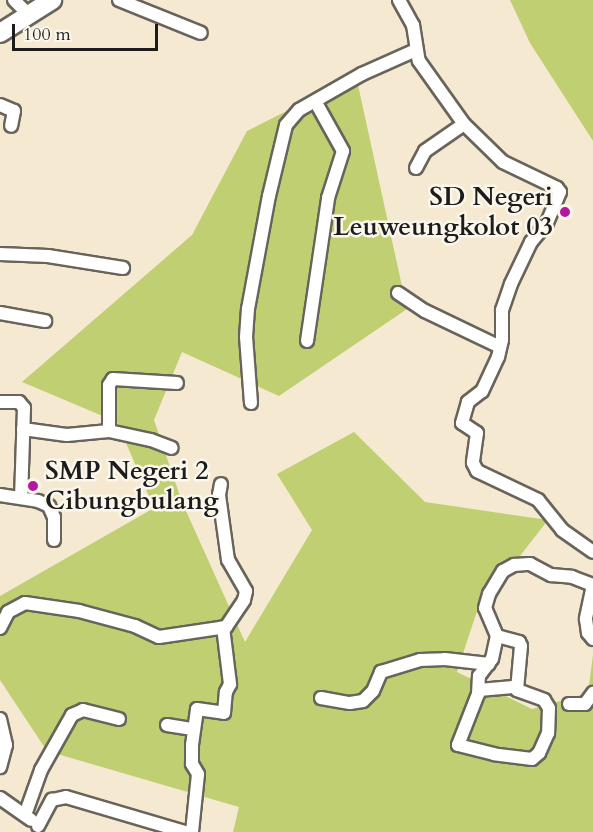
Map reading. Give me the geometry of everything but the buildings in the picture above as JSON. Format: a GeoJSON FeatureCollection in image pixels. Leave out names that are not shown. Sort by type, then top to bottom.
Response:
{"type":"FeatureCollection","features":[{"type":"Feature","properties":{"kind":"highway"},"geometry":{"type":"LineString","coordinates":[[0,33],[52,0]]}},
{"type":"Feature","properties":{"kind":"street"},"geometry":{"type":"LineString","coordinates":[[14,0],[29,15]]}},
{"type":"Feature","properties":{"kind":"street"},"geometry":{"type":"LineString","coordinates":[[119,0],[201,33]]}},
{"type":"Feature","properties":{"kind":"street"},"geometry":{"type":"LineString","coordinates":[[399,0],[413,25],[416,50],[424,72],[464,124],[503,162],[557,188],[560,192],[547,223],[531,242],[504,302],[500,347],[487,383],[468,402],[462,417],[465,426],[478,436],[474,467],[538,500],[562,530],[593,552]]}},
{"type":"Feature","properties":{"kind":"street"},"geometry":{"type":"LineString","coordinates":[[251,403],[246,337],[248,309],[268,196],[286,125],[297,112],[315,101],[362,74],[416,50]]}},
{"type":"Feature","properties":{"kind":"street"},"geometry":{"type":"LineString","coordinates":[[307,341],[328,198],[343,151],[315,101]]}},
{"type":"Feature","properties":{"kind":"street"},"geometry":{"type":"LineString","coordinates":[[0,105],[14,111],[11,126]]}},
{"type":"Feature","properties":{"kind":"street"},"geometry":{"type":"LineString","coordinates":[[416,168],[425,151],[464,124]]}},
{"type":"Feature","properties":{"kind":"street"},"geometry":{"type":"LineString","coordinates":[[0,254],[48,256],[123,268]]}},
{"type":"Feature","properties":{"kind":"street"},"geometry":{"type":"LineString","coordinates":[[398,293],[426,312],[500,347]]}},
{"type":"Feature","properties":{"kind":"street"},"geometry":{"type":"LineString","coordinates":[[0,313],[45,321]]}},
{"type":"Feature","properties":{"kind":"street"},"geometry":{"type":"LineString","coordinates":[[109,431],[109,385],[112,379],[177,383]]}},
{"type":"Feature","properties":{"kind":"street"},"geometry":{"type":"LineString","coordinates":[[0,402],[23,405],[21,498]]}},
{"type":"Feature","properties":{"kind":"street"},"geometry":{"type":"LineString","coordinates":[[22,429],[67,435],[109,431],[151,440],[172,448]]}},
{"type":"Feature","properties":{"kind":"street"},"geometry":{"type":"LineString","coordinates":[[0,628],[8,612],[25,603],[79,611],[135,626],[159,638],[226,627],[244,600],[246,591],[228,560],[219,495],[221,484]]}},
{"type":"Feature","properties":{"kind":"street"},"geometry":{"type":"LineString","coordinates":[[0,495],[49,506],[54,518],[54,540]]}},
{"type":"Feature","properties":{"kind":"street"},"geometry":{"type":"LineString","coordinates":[[479,690],[516,687],[523,694],[544,700],[549,708],[548,733],[539,753],[532,759],[494,754],[458,745],[457,741],[479,690],[479,676],[489,664],[497,636],[484,608],[500,576],[509,566],[530,564],[551,575],[572,578],[593,585],[586,619],[588,633],[593,639]]}},
{"type":"Feature","properties":{"kind":"street"},"geometry":{"type":"LineString","coordinates":[[192,832],[198,774],[192,764],[193,729],[197,709],[224,713],[226,692],[231,677],[223,627]]}},
{"type":"Feature","properties":{"kind":"street"},"geometry":{"type":"LineString","coordinates":[[497,636],[519,642],[521,646],[516,687]]}},
{"type":"Feature","properties":{"kind":"street"},"geometry":{"type":"LineString","coordinates":[[321,698],[350,703],[363,702],[368,698],[377,678],[386,669],[420,660],[445,658],[489,664]]}},
{"type":"Feature","properties":{"kind":"street"},"geometry":{"type":"LineString","coordinates":[[569,704],[585,704],[593,693]]}},
{"type":"Feature","properties":{"kind":"street"},"geometry":{"type":"LineString","coordinates":[[25,815],[41,770],[72,715],[83,710],[119,718]]}},
{"type":"Feature","properties":{"kind":"street"},"geometry":{"type":"LineString","coordinates":[[0,719],[6,745],[0,767]]}},
{"type":"Feature","properties":{"kind":"street"},"geometry":{"type":"LineString","coordinates":[[167,725],[193,729]]}},
{"type":"Feature","properties":{"kind":"street"},"geometry":{"type":"LineString","coordinates":[[0,798],[41,829],[52,800],[66,797],[185,832]]}},
{"type":"Feature","properties":{"kind":"green space"},"geometry":{"type":"Polygon","coordinates":[[[510,0],[593,0],[593,141],[530,43],[510,0]]]}},
{"type":"Feature","properties":{"kind":"green space"},"geometry":{"type":"Polygon","coordinates":[[[356,76],[407,309],[279,396],[182,352],[154,420],[182,502],[245,642],[312,530],[277,474],[354,432],[425,502],[548,520],[477,611],[457,672],[532,709],[588,693],[593,655],[593,832],[233,832],[239,807],[47,751],[0,680],[0,596],[154,508],[117,422],[22,382],[192,235],[247,131],[356,76]]]}},
{"type":"Feature","properties":{"kind":"place","name":"SD Negeri Leuweungkolot 03"},"geometry":{"type":"Point","coordinates":[565,212]}},
{"type":"Feature","properties":{"kind":"place","name":"SMP Negeri 2 Cibungbulang"},"geometry":{"type":"Point","coordinates":[33,486]}}]}
